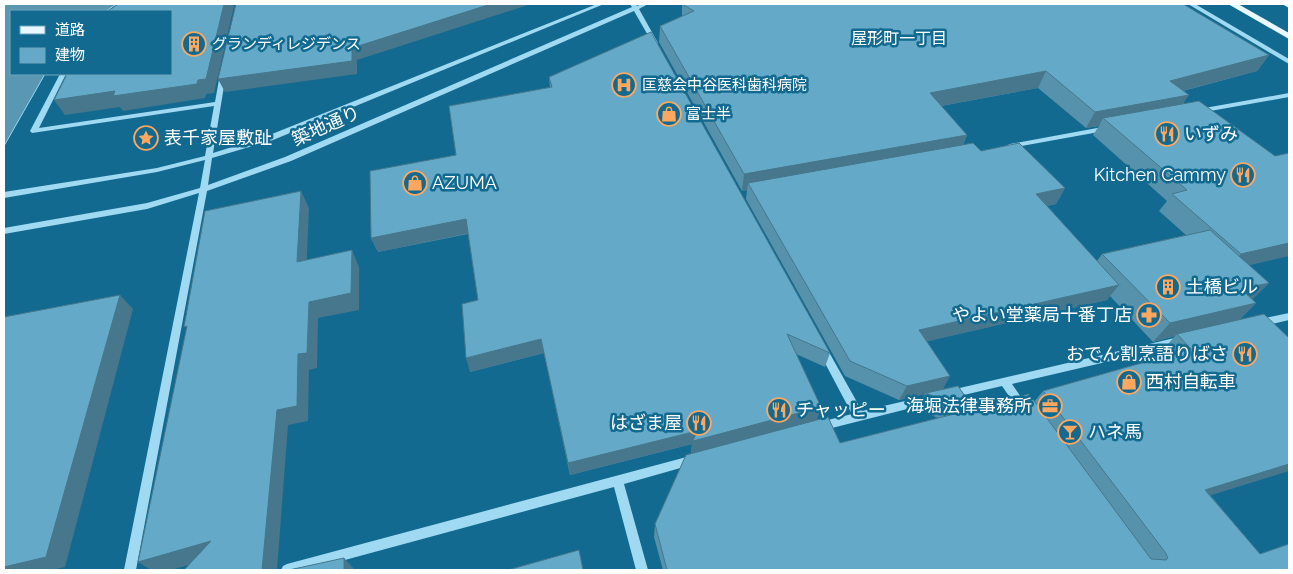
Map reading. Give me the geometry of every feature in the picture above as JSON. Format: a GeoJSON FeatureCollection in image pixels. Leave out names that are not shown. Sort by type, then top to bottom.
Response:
{"type":"FeatureCollection","features":[{"type":"Feature","properties":{"kind":"main road"},"geometry":{"type":"LineString","coordinates":[[1232,4],[1289,36]]}},
{"type":"Feature","properties":{"kind":"street","name":"築地通り"},"geometry":{"type":"LineString","coordinates":[[4,195],[157,170],[209,157],[270,138],[601,4]]}},
{"type":"Feature","properties":{"kind":"street","name":"築地通り"},"geometry":{"type":"LineString","coordinates":[[4,231],[147,206],[204,189],[288,159],[634,6],[645,4]]}},
{"type":"Feature","properties":{"kind":"street"},"geometry":{"type":"LineString","coordinates":[[1191,4],[1289,62]]}},
{"type":"Feature","properties":{"kind":"street"},"geometry":{"type":"LineString","coordinates":[[634,6],[661,54]]}},
{"type":"Feature","properties":{"kind":"street"},"geometry":{"type":"LineString","coordinates":[[130,570],[204,189],[217,104],[225,68]]}},
{"type":"Feature","properties":{"kind":"street"},"geometry":{"type":"LineString","coordinates":[[62,75],[34,131],[217,104]]}},
{"type":"Feature","properties":{"kind":"street"},"geometry":{"type":"LineString","coordinates":[[1191,113],[1289,94]]}},
{"type":"Feature","properties":{"kind":"street"},"geometry":{"type":"LineString","coordinates":[[1005,147],[1113,127]]}},
{"type":"Feature","properties":{"kind":"street"},"geometry":{"type":"LineString","coordinates":[[1251,325],[1289,316]]}},
{"type":"Feature","properties":{"kind":"street"},"geometry":{"type":"LineString","coordinates":[[816,337],[859,416]]}},
{"type":"Feature","properties":{"kind":"street"},"geometry":{"type":"LineString","coordinates":[[811,429],[859,416],[1185,340]]}},
{"type":"Feature","properties":{"kind":"street"},"geometry":{"type":"LineString","coordinates":[[1005,382],[1028,413]]}},
{"type":"Feature","properties":{"kind":"street"},"geometry":{"type":"LineString","coordinates":[[287,570],[705,457]]}},
{"type":"Feature","properties":{"kind":"street"},"geometry":{"type":"LineString","coordinates":[[618,480],[642,570]]}},
{"type":"Feature","properties":{"kind":"water"},"geometry":{"type":"Polygon","coordinates":[[[4,4],[117,4],[108,10],[10,10],[10,75],[44,75],[4,146],[4,4]]]}},
{"type":"Feature","properties":{"kind":"building","name":"グランディレジデンス"},"geometry":{"type":"Polygon","coordinates":[[[118,4],[224,4],[206,79],[198,80],[197,84],[113,96],[115,91],[54,100],[66,75],[172,75],[172,10],[109,10],[118,4]]]}},
{"type":"Feature","properties":{"kind":"building"},"geometry":{"type":"Polygon","coordinates":[[[236,4],[491,4],[352,48],[352,61],[218,79],[236,4]]]}},
{"type":"Feature","properties":{"kind":"building"},"geometry":{"type":"Polygon","coordinates":[[[682,4],[1183,4],[1269,55],[1170,81],[1189,95],[1095,112],[1046,71],[930,93],[967,135],[744,174],[660,26],[694,11],[682,4]]]}},
{"type":"Feature","properties":{"kind":"building"},"geometry":{"type":"Polygon","coordinates":[[[651,32],[830,353],[787,334],[821,407],[693,441],[697,431],[568,463],[541,339],[466,358],[462,304],[478,300],[466,219],[371,238],[370,171],[456,155],[449,106],[552,87],[549,77],[651,32]]]}},
{"type":"Feature","properties":{"kind":"building"},"geometry":{"type":"Polygon","coordinates":[[[1199,101],[1275,156],[1289,153],[1289,243],[1241,254],[1172,194],[1187,190],[1103,118],[1199,101]]]}},
{"type":"Feature","properties":{"kind":"building"},"geometry":{"type":"Polygon","coordinates":[[[973,143],[981,151],[1019,143],[1065,188],[1036,194],[1119,285],[919,330],[950,376],[907,386],[850,361],[748,183],[973,143]]]}},
{"type":"Feature","properties":{"kind":"building"},"geometry":{"type":"Polygon","coordinates":[[[301,191],[297,262],[352,250],[351,293],[309,302],[307,353],[298,354],[297,406],[277,410],[262,570],[184,570],[211,541],[138,562],[187,326],[184,327],[205,211],[301,191]]]}},
{"type":"Feature","properties":{"kind":"building"},"geometry":{"type":"Polygon","coordinates":[[[1210,230],[1269,283],[1241,289],[1256,303],[1170,323],[1102,254],[1210,230]]]}},
{"type":"Feature","properties":{"kind":"building"},"geometry":{"type":"Polygon","coordinates":[[[120,295],[46,557],[4,567],[4,317],[120,295]]]}},
{"type":"Feature","properties":{"kind":"building"},"geometry":{"type":"Polygon","coordinates":[[[1264,314],[1289,338],[1289,464],[1205,490],[1260,554],[1289,544],[1289,570],[667,570],[655,524],[686,455],[828,417],[840,443],[966,411],[926,393],[958,386],[974,409],[1029,394],[1151,559],[1166,560],[1168,558],[1165,552],[1043,391],[1191,349],[1177,334],[1264,314]]]}},
{"type":"Feature","properties":{"kind":"building"},"geometry":{"type":"Polygon","coordinates":[[[579,550],[583,570],[508,570],[579,550]]]}},
{"type":"Feature","properties":{"kind":"building"},"geometry":{"type":"Polygon","coordinates":[[[344,558],[344,570],[289,570],[344,558]]]}},
{"type":"Feature","properties":{"kind":"place","name":"グランディレジデンス"},"geometry":{"type":"Point","coordinates":[194,44]}},
{"type":"Feature","properties":{"kind":"place","name":"匡慈会中谷医科歯科病院"},"geometry":{"type":"Point","coordinates":[624,85]}},
{"type":"Feature","properties":{"kind":"place","name":"富士半"},"geometry":{"type":"Point","coordinates":[669,114]}},
{"type":"Feature","properties":{"kind":"place","name":"いずみ"},"geometry":{"type":"Point","coordinates":[1167,134]}},
{"type":"Feature","properties":{"kind":"place","name":"表千家屋敷趾"},"geometry":{"type":"Point","coordinates":[146,138]}},
{"type":"Feature","properties":{"kind":"place","name":"Kitchen Cammy"},"geometry":{"type":"Point","coordinates":[1243,175]}},
{"type":"Feature","properties":{"kind":"place","name":"AZUMA"},"geometry":{"type":"Point","coordinates":[415,183]}},
{"type":"Feature","properties":{"kind":"place","name":"土橋ビル"},"geometry":{"type":"Point","coordinates":[1168,287]}},
{"type":"Feature","properties":{"kind":"place","name":"やよい堂薬局十番丁店"},"geometry":{"type":"Point","coordinates":[1149,315]}},
{"type":"Feature","properties":{"kind":"place","name":"おでん割烹語りばさ"},"geometry":{"type":"Point","coordinates":[1245,354]}},
{"type":"Feature","properties":{"kind":"place","name":"西村自転車"},"geometry":{"type":"Point","coordinates":[1129,382]}},
{"type":"Feature","properties":{"kind":"place","name":"海堀法律事務所"},"geometry":{"type":"Point","coordinates":[1050,406]}},
{"type":"Feature","properties":{"kind":"place","name":"チャッピー"},"geometry":{"type":"Point","coordinates":[779,410]}},
{"type":"Feature","properties":{"kind":"place","name":"はざま屋"},"geometry":{"type":"Point","coordinates":[699,423]}},
{"type":"Feature","properties":{"kind":"place","name":"ハネ馬"},"geometry":{"type":"Point","coordinates":[1070,432]}},
{"type":"Feature","properties":{"kind":"district","name":"屋形町一丁目"},"geometry":{"type":"Point","coordinates":[899,38]}}]}
